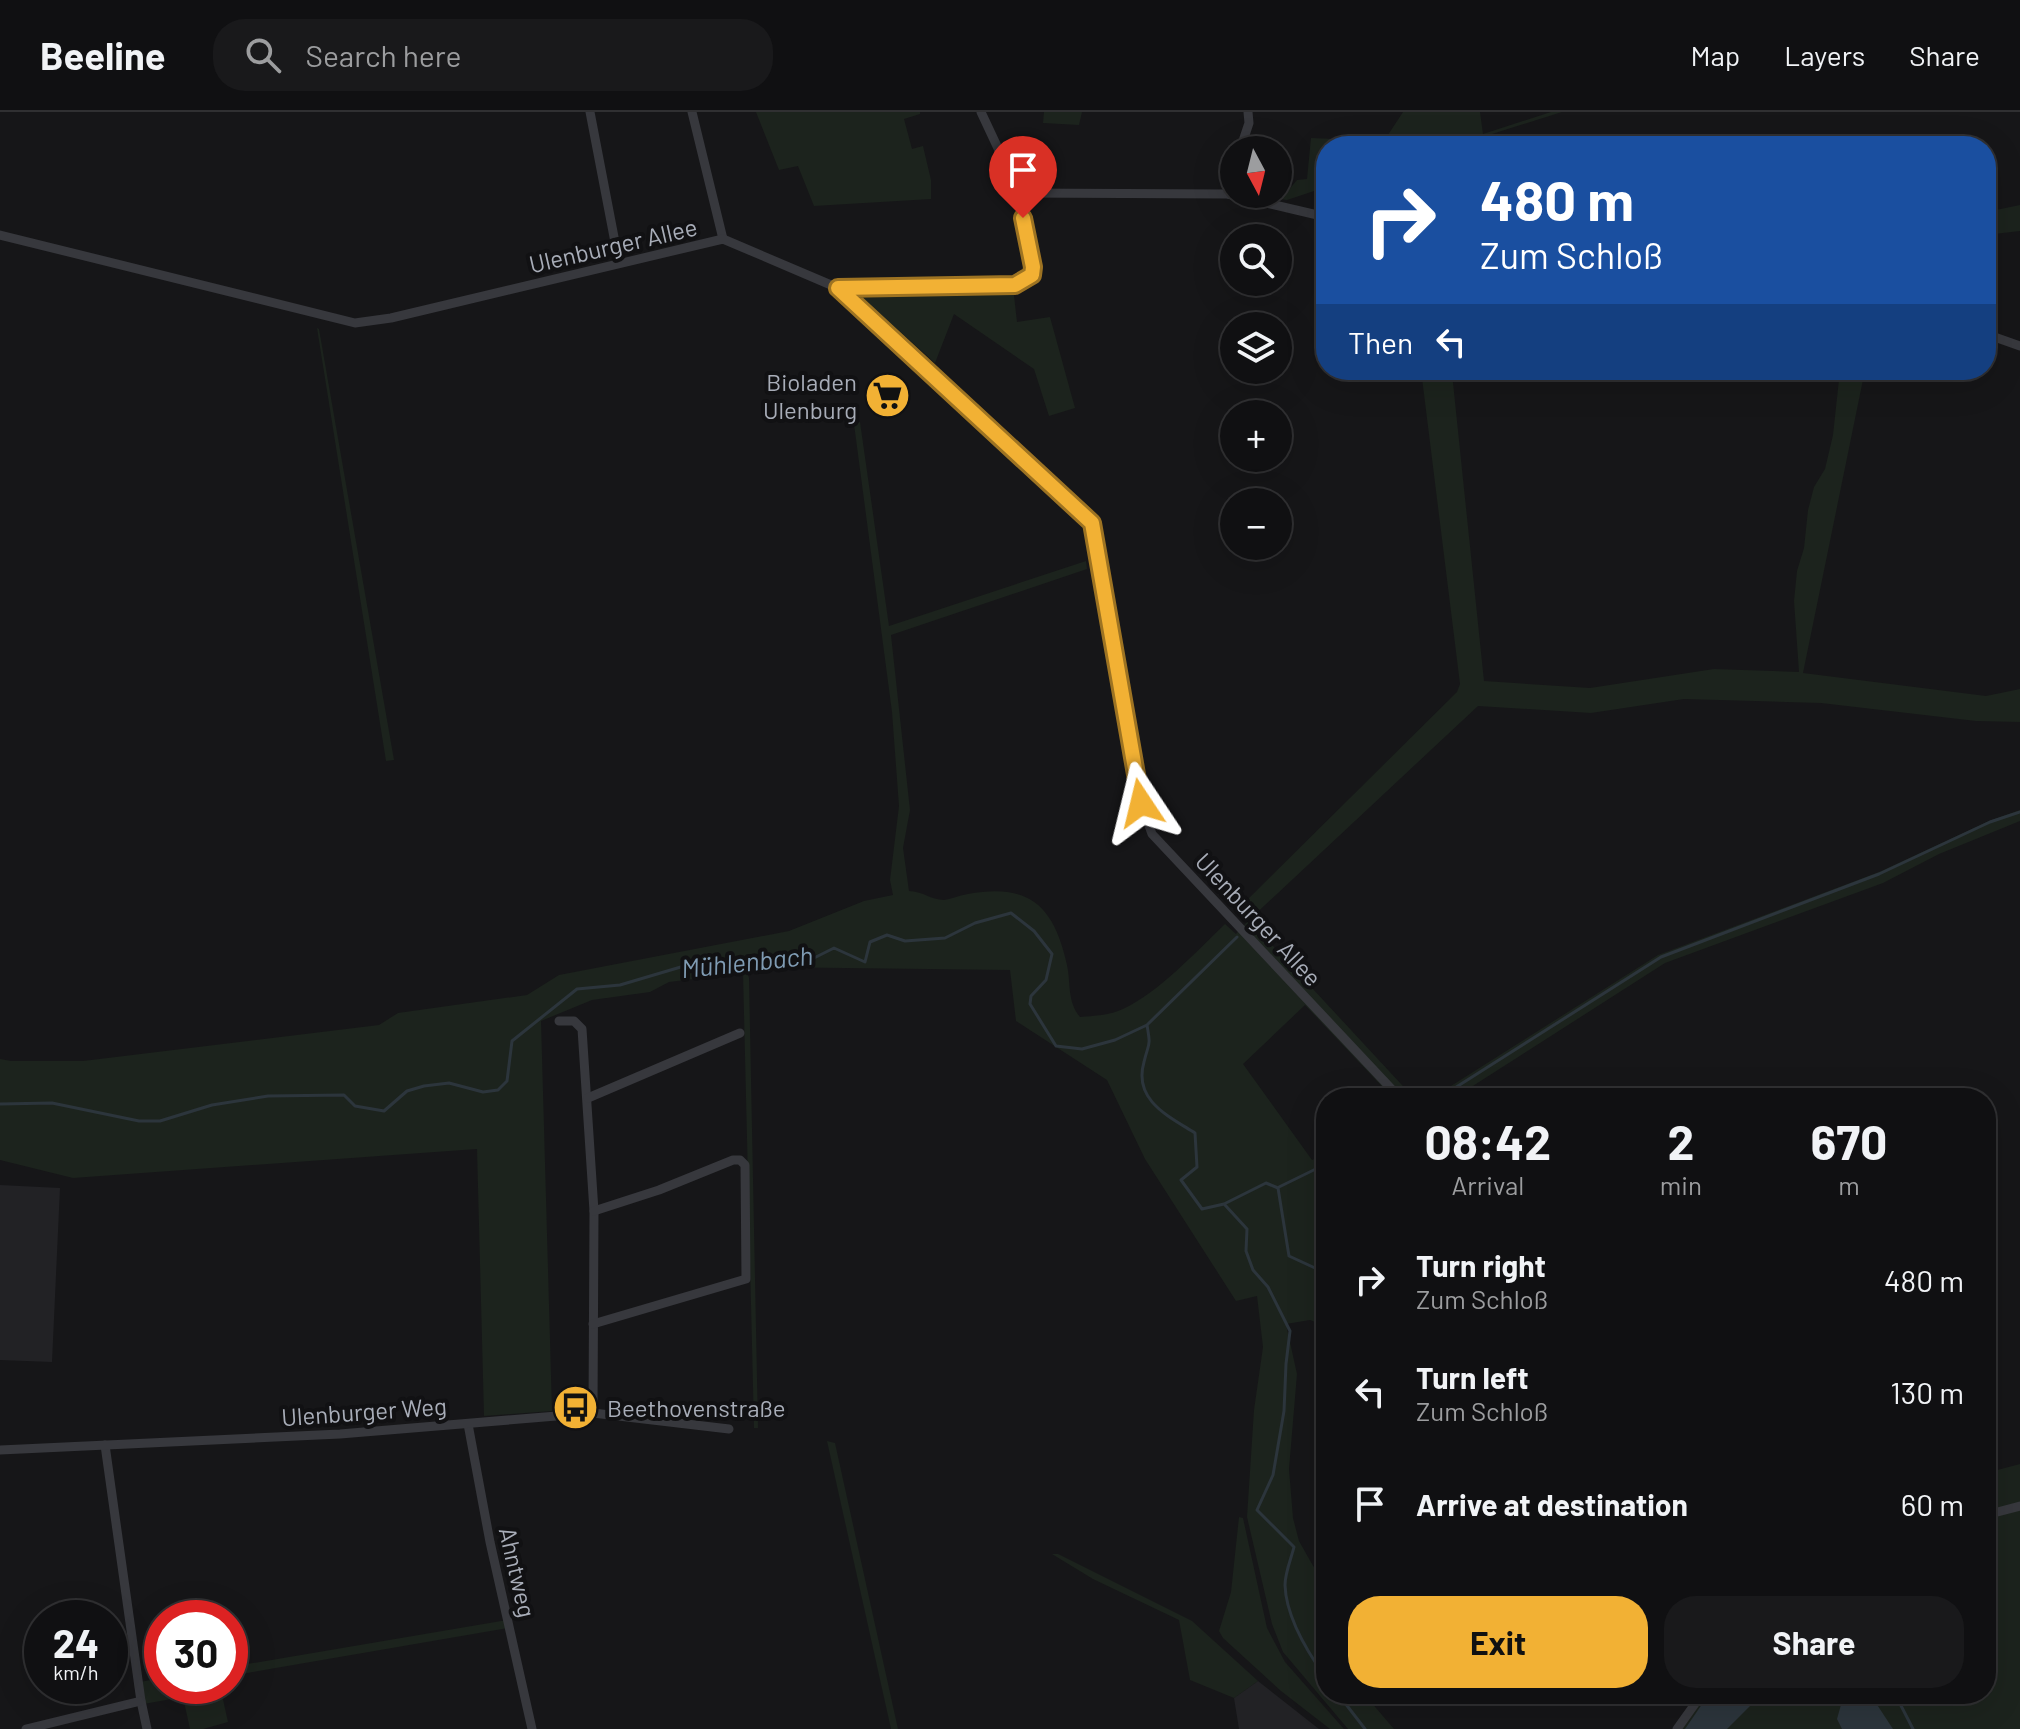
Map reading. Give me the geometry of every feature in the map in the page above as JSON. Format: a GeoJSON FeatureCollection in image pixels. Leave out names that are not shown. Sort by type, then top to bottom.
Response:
{"type":"FeatureCollection","features":[{"type":"Feature","properties":{"kind":"street"},"geometry":{"type":"LineString","coordinates":[[590,112],[619,263]]}},
{"type":"Feature","properties":{"kind":"street"},"geometry":{"type":"LineString","coordinates":[[692,112],[723,239]]}},
{"type":"Feature","properties":{"kind":"street"},"geometry":{"type":"LineString","coordinates":[[838,288],[1015,285],[1032,275],[1019,193],[981,112]]}},
{"type":"Feature","properties":{"kind":"street"},"geometry":{"type":"LineString","coordinates":[[1245,136],[1249,123],[1248,112]]}},
{"type":"Feature","properties":{"kind":"street"},"geometry":{"type":"LineString","coordinates":[[1019,193],[1220,194]]}},
{"type":"Feature","properties":{"kind":"street"},"geometry":{"type":"LineString","coordinates":[[1288,208],[1316,215]]}},
{"type":"Feature","properties":{"kind":"street","name":"Ulenburger Allee"},"geometry":{"type":"LineString","coordinates":[[0,235],[355,323],[391,318],[723,239],[838,288],[1092,523],[1141,803],[1152,834],[1391,1088]]}},
{"type":"Feature","properties":{"kind":"street"},"geometry":{"type":"LineString","coordinates":[[1996,338],[2020,346]]}},
{"type":"Feature","properties":{"kind":"street"},"geometry":{"type":"LineString","coordinates":[[559,1021],[574,1021],[582,1029],[588,1098],[594,1211],[593,1413]]}},
{"type":"Feature","properties":{"kind":"street"},"geometry":{"type":"LineString","coordinates":[[588,1098],[740,1033]]}},
{"type":"Feature","properties":{"kind":"street"},"geometry":{"type":"LineString","coordinates":[[593,1324],[746,1279],[745,1165],[740,1160],[733,1160],[659,1190],[594,1211]]}},
{"type":"Feature","properties":{"kind":"street","name":"Ulenburger Weg"},"geometry":{"type":"LineString","coordinates":[[0,1450],[340,1434],[593,1413],[729,1429]]}},
{"type":"Feature","properties":{"kind":"street","name":"Ahntweg"},"geometry":{"type":"LineString","coordinates":[[468,1424],[490,1542],[532,1729]]}},
{"type":"Feature","properties":{"kind":"street"},"geometry":{"type":"LineString","coordinates":[[105,1445],[147,1729]]}},
{"type":"Feature","properties":{"kind":"street"},"geometry":{"type":"LineString","coordinates":[[1996,1512],[2020,1506]]}},
{"type":"Feature","properties":{"kind":"street"},"geometry":{"type":"LineString","coordinates":[[26,1729],[141,1701]]}},
{"type":"Feature","properties":{"kind":"street"},"geometry":{"type":"LineString","coordinates":[[1677,1729],[1695,1704]]}},
{"type":"Feature","properties":{"kind":"shaded area"},"geometry":{"type":"Polygon","coordinates":[[[756,112],[920,112],[904,119],[912,149],[923,146],[931,180],[931,199],[814,206],[798,166],[779,170],[756,112]]]}},
{"type":"Feature","properties":{"kind":"shaded area"},"geometry":{"type":"Polygon","coordinates":[[[1044,112],[1082,112],[1079,125],[1043,123],[1044,112]]]}},
{"type":"Feature","properties":{"kind":"shaded area"},"geometry":{"type":"Polygon","coordinates":[[[1403,112],[1480,112],[1483,134],[1551,112],[1562,112],[1486,136],[1387,136],[1403,112]]]}},
{"type":"Feature","properties":{"kind":"shaded area"},"geometry":{"type":"Polygon","coordinates":[[[1311,138],[1316,138],[1316,190],[1292,198],[1292,186],[1297,180],[1307,179],[1311,138]]]}},
{"type":"Feature","properties":{"kind":"shaded area"},"geometry":{"type":"Polygon","coordinates":[[[2020,205],[2020,231],[1996,234],[1996,210],[2020,205]]]}},
{"type":"Feature","properties":{"kind":"shaded area"},"geometry":{"type":"Polygon","coordinates":[[[1013,287],[1017,322],[1050,317],[1075,408],[1049,416],[1034,369],[954,314],[935,363],[856,292],[1013,287]]]}},
{"type":"Feature","properties":{"kind":"shaded area"},"geometry":{"type":"Polygon","coordinates":[[[319,329],[394,760],[386,761],[319,329]]]}},
{"type":"Feature","properties":{"kind":"shaded area"},"geometry":{"type":"Polygon","coordinates":[[[1422,380],[1453,380],[1484,681],[1590,688],[1714,669],[1799,672],[1794,601],[1808,510],[1814,487],[1825,469],[1833,435],[1839,380],[1863,380],[1803,673],[1986,696],[2020,689],[2020,722],[1976,721],[1821,703],[1684,699],[1591,713],[1478,706],[1249,920],[1241,906],[1457,692],[1460,684],[1422,380]]]}},
{"type":"Feature","properties":{"kind":"shaded area"},"geometry":{"type":"Polygon","coordinates":[[[860,422],[889,626],[1086,561],[1087,569],[891,635],[910,810],[903,848],[909,891],[944,900],[990,891],[1008,892],[1036,903],[1055,927],[1062,945],[1071,999],[1080,1017],[1113,1013],[1136,1002],[1177,971],[1225,924],[1236,934],[1249,920],[1405,1088],[1384,1088],[1305,1005],[1243,1064],[1312,1160],[1316,1158],[1316,1322],[1310,1320],[1286,1324],[1297,1374],[1289,1469],[1293,1518],[1299,1541],[1316,1571],[1316,1691],[1283,1652],[1272,1624],[1247,1517],[1254,1410],[1263,1347],[1257,1296],[1236,1301],[1145,1159],[1107,1080],[1016,1021],[1010,970],[759,967],[747,972],[758,1428],[754,1428],[743,973],[669,982],[650,992],[592,1000],[541,1021],[552,1411],[484,1416],[477,1149],[73,1178],[0,1160],[0,1059],[83,1061],[379,1025],[398,1013],[527,995],[559,975],[789,931],[864,901],[893,895],[890,880],[899,806],[892,712],[854,424],[860,422]]]}},
{"type":"Feature","properties":{"kind":"shaded area"},"geometry":{"type":"Polygon","coordinates":[[[2020,810],[2020,821],[1939,854],[1883,883],[1665,963],[1470,1088],[1448,1088],[1658,955],[1879,872],[1989,821],[2020,810]]]}},
{"type":"Feature","properties":{"kind":"shaded area"},"geometry":{"type":"Polygon","coordinates":[[[0,1185],[60,1188],[52,1362],[0,1360],[0,1185]]]}},
{"type":"Feature","properties":{"kind":"shaded area"},"geometry":{"type":"Polygon","coordinates":[[[827,1441],[835,1443],[898,1729],[891,1729],[827,1441]]]}},
{"type":"Feature","properties":{"kind":"shaded area"},"geometry":{"type":"Polygon","coordinates":[[[2020,1464],[2020,1729],[1682,1729],[1700,1704],[1996,1704],[1996,1470],[2020,1464]]]}},
{"type":"Feature","properties":{"kind":"shaded area"},"geometry":{"type":"Polygon","coordinates":[[[1239,1517],[1243,1518],[1267,1628],[1285,1662],[1316,1697],[1316,1704],[1322,1704],[1344,1729],[1330,1729],[1281,1691],[1223,1638],[1219,1631],[1231,1592],[1239,1517]]]}},
{"type":"Feature","properties":{"kind":"shaded area"},"geometry":{"type":"Polygon","coordinates":[[[1052,1554],[1058,1554],[1192,1621],[1258,1681],[1234,1698],[1190,1680],[1179,1620],[1093,1579],[1052,1554]]]}},
{"type":"Feature","properties":{"kind":"shaded area"},"geometry":{"type":"Polygon","coordinates":[[[507,1620],[508,1628],[248,1673],[248,1664],[507,1620]]]}},
{"type":"Feature","properties":{"kind":"shaded area"},"geometry":{"type":"Polygon","coordinates":[[[144,1681],[144,1704],[138,1705],[134,1683],[144,1681]]]}},
{"type":"Feature","properties":{"kind":"shaded area"},"geometry":{"type":"Polygon","coordinates":[[[1258,1681],[1319,1729],[1239,1729],[1234,1698],[1258,1681]]]}},
{"type":"Feature","properties":{"kind":"shaded area"},"geometry":{"type":"Polygon","coordinates":[[[185,1704],[224,1704],[228,1722],[190,1729],[185,1704]]]}},
{"type":"Feature","properties":{"kind":"shaded area"},"geometry":{"type":"Polygon","coordinates":[[[1327,1704],[1373,1704],[1394,1729],[1348,1729],[1327,1704]]]}},
{"type":"Feature","properties":{"kind":"shaded area"},"geometry":{"type":"Polygon","coordinates":[[[1702,1704],[1752,1704],[1727,1729],[1685,1729],[1702,1704]]]}},
{"type":"Feature","properties":{"kind":"shaded area"},"geometry":{"type":"Polygon","coordinates":[[[1841,1704],[1877,1704],[1893,1729],[1842,1729],[1837,1719],[1841,1704]]]}},
{"type":"Feature","properties":{"kind":"waterway"},"geometry":{"type":"LineString","coordinates":[[1455,1088],[1661,957],[1879,874],[1990,822],[2020,812]]}},
{"type":"Feature","properties":{"kind":"waterway","name":"Mühlenbach"},"geometry":{"type":"LineString","coordinates":[[0,1104],[52,1103],[139,1121],[160,1121],[212,1105],[268,1096],[344,1095],[355,1106],[384,1111],[407,1091],[424,1086],[449,1083],[483,1092],[498,1090],[507,1081],[512,1041],[577,989],[620,985],[701,961],[743,967],[812,959],[834,948],[865,962],[870,942],[887,935],[905,941],[945,938],[975,923],[1011,913],[1034,931],[1052,954],[1046,980],[1031,996],[1030,1004],[1056,1046],[1082,1049],[1115,1040],[1147,1025],[1149,1041],[1142,1075],[1148,1097],[1164,1113],[1195,1133],[1197,1167],[1181,1180],[1202,1209],[1224,1204],[1266,1183],[1278,1188],[1289,1256],[1316,1268]]}},
{"type":"Feature","properties":{"kind":"waterway"},"geometry":{"type":"LineString","coordinates":[[1148,1024],[1237,937]]}},
{"type":"Feature","properties":{"kind":"waterway"},"geometry":{"type":"LineString","coordinates":[[1279,1187],[1316,1169]]}},
{"type":"Feature","properties":{"kind":"waterway"},"geometry":{"type":"LineString","coordinates":[[1225,1205],[1247,1229],[1246,1251],[1253,1270],[1268,1287],[1290,1331],[1284,1411],[1273,1475],[1257,1510],[1294,1547],[1285,1580],[1286,1597],[1294,1622],[1316,1663]]}},
{"type":"Feature","properties":{"kind":"waterway"},"geometry":{"type":"LineString","coordinates":[[1346,1704],[1365,1729]]}},
{"type":"Feature","properties":{"kind":"waterway","name":"Mühlenbach"},"geometry":{"type":"LineString","coordinates":[[1900,1704],[1913,1729]]}},
{"type":"Feature","properties":{"kind":"place","name":"Bioladen Ulenburg"},"geometry":{"type":"Point","coordinates":[888,395]}},
{"type":"Feature","properties":{"kind":"place","name":"Beethovenstraße"},"geometry":{"type":"Point","coordinates":[576,1407]}},
{"type":"Feature","properties":{"kind":"route"},"geometry":{"type":"LineString","coordinates":[[1023,218],[1033,267],[1032,275],[1027,280],[1015,285],[838,288],[1092,523],[1141,803]]}}]}
